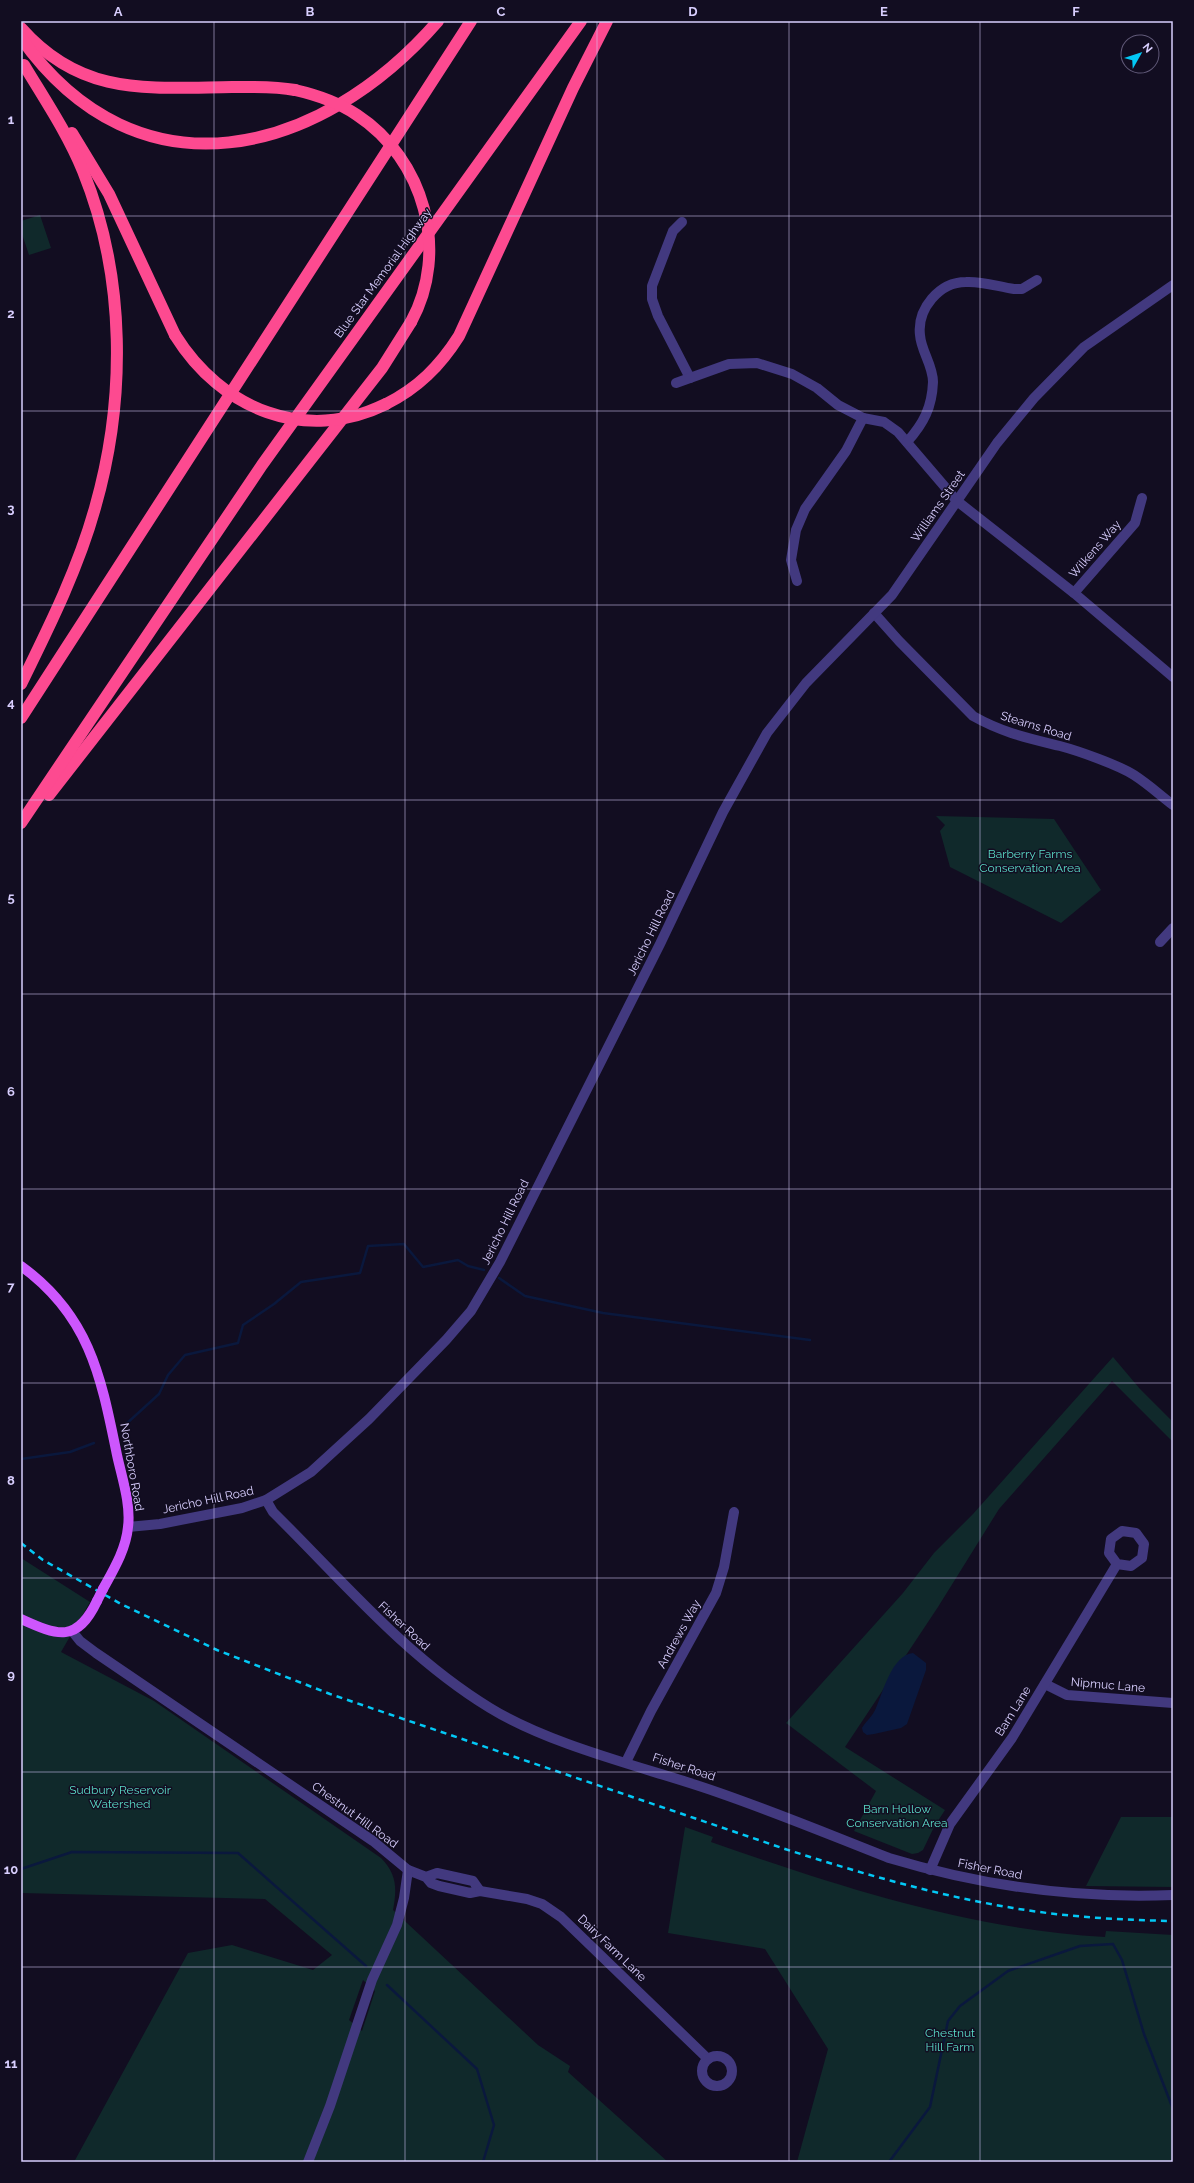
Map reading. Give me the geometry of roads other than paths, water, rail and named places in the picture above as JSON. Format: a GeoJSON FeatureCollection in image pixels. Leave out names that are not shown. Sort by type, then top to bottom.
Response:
{"type":"FeatureCollection","features":[{"type":"Feature","properties":{"kind":"highway"},"geometry":{"type":"LineString","coordinates":[[21,38],[42,66],[60,85],[85,104],[109,119],[156,137],[188,142],[218,144],[244,141],[275,134],[328,112],[362,90],[388,70],[438,21]]}},
{"type":"Feature","properties":{"kind":"highway"},"geometry":{"type":"LineString","coordinates":[[21,718],[471,21]]}},
{"type":"Feature","properties":{"kind":"highway","name":"Blue Star Memorial Highway"},"geometry":{"type":"LineString","coordinates":[[21,823],[285,433],[581,21]]}},
{"type":"Feature","properties":{"kind":"highway"},"geometry":{"type":"LineString","coordinates":[[22,63],[82,147],[106,188],[174,335],[196,364],[219,385],[245,402],[273,414],[302,420],[329,421],[358,416],[386,404],[412,389],[430,374],[446,357],[459,336],[573,88],[607,21]]}},
{"type":"Feature","properties":{"kind":"highway"},"geometry":{"type":"LineString","coordinates":[[21,28],[41,48],[61,63],[86,76],[112,84],[146,88],[258,87],[295,90],[330,100],[364,120],[394,149],[413,179],[425,210],[430,252],[424,290],[411,322],[377,374],[21,830]]}},
{"type":"Feature","properties":{"kind":"highway"},"geometry":{"type":"LineString","coordinates":[[21,684],[69,581],[95,508],[111,434],[117,360],[115,311],[111,273],[94,201],[75,153],[22,63]]}},
{"type":"Feature","properties":{"kind":"main road","name":"Northboro Road"},"geometry":{"type":"LineString","coordinates":[[21,1266],[47,1288],[65,1309],[80,1331],[89,1350],[103,1387],[124,1488],[128,1527],[121,1556],[87,1619],[72,1632]]}},
{"type":"Feature","properties":{"kind":"main road"},"geometry":{"type":"LineString","coordinates":[[21,1619],[51,1632],[72,1632]]}},
{"type":"Feature","properties":{"kind":"street"},"geometry":{"type":"LineString","coordinates":[[682,222],[673,230],[652,286],[652,299],[658,316],[690,378]]}},
{"type":"Feature","properties":{"kind":"street"},"geometry":{"type":"LineString","coordinates":[[907,442],[920,427],[927,414],[931,399],[933,380],[920,337],[919,327],[924,308],[934,296],[943,289],[966,282],[1022,289],[1037,280]]}},
{"type":"Feature","properties":{"kind":"street","name":"Williams Street"},"geometry":{"type":"LineString","coordinates":[[748,766],[767,733],[787,705],[829,658],[874,613],[906,577],[957,501],[1020,415],[1069,360],[1100,334],[1173,284]]}},
{"type":"Feature","properties":{"kind":"street"},"geometry":{"type":"LineString","coordinates":[[676,384],[730,364],[757,363],[774,367],[808,382],[838,405],[863,418],[884,422],[894,428],[907,442],[957,501],[1074,593],[1173,677]]}},
{"type":"Feature","properties":{"kind":"street"},"geometry":{"type":"LineString","coordinates":[[797,580],[791,560],[796,530],[805,509],[846,451],[863,418]]}},
{"type":"Feature","properties":{"kind":"street","name":"Wilkens Way"},"geometry":{"type":"LineString","coordinates":[[1074,593],[1135,523],[1142,498]]}},
{"type":"Feature","properties":{"kind":"street","name":"Stearns Road"},"geometry":{"type":"LineString","coordinates":[[874,613],[899,641],[973,716],[988,724],[1023,738],[1061,746],[1133,774],[1173,805]]}},
{"type":"Feature","properties":{"kind":"street","name":"Jericho Hill Road"},"geometry":{"type":"LineString","coordinates":[[128,1527],[221,1513],[266,1500],[311,1472],[358,1429],[446,1340],[471,1311],[485,1290],[660,944],[723,812],[748,766]]}},
{"type":"Feature","properties":{"kind":"street"},"geometry":{"type":"LineString","coordinates":[[1160,942],[1173,928]]}},
{"type":"Feature","properties":{"kind":"street","name":"Fisher Road"},"geometry":{"type":"LineString","coordinates":[[266,1500],[273,1512],[388,1630],[421,1660],[460,1689],[491,1709],[521,1724],[568,1743],[715,1791],[889,1858],[930,1870],[988,1883],[1036,1891],[1128,1897],[1173,1895]]}},
{"type":"Feature","properties":{"kind":"street","name":"Andrews Way"},"geometry":{"type":"LineString","coordinates":[[626,1762],[651,1711],[716,1593],[724,1567],[734,1512]]}},
{"type":"Feature","properties":{"kind":"street","name":"Barn Lane"},"geometry":{"type":"LineString","coordinates":[[930,1870],[950,1824],[1012,1738],[1117,1564]]}},
{"type":"Feature","properties":{"kind":"street","name":"Chestnut Hill Road"},"geometry":{"type":"LineString","coordinates":[[72,1632],[80,1641],[96,1653],[373,1841],[408,1870]]}},
{"type":"Feature","properties":{"kind":"street","name":"Nipmuc Lane"},"geometry":{"type":"LineString","coordinates":[[1045,1684],[1058,1692],[1070,1696],[1173,1703]]}},
{"type":"Feature","properties":{"kind":"street"},"geometry":{"type":"LineString","coordinates":[[308,2162],[347,2058],[372,1980],[398,1925],[408,1870]]}},
{"type":"Feature","properties":{"kind":"street","name":"Dairy Farm Lane"},"geometry":{"type":"LineString","coordinates":[[408,1870],[426,1877],[439,1886],[470,1893],[480,1891],[542,1904],[561,1917],[708,2059]]}},
{"type":"Feature","properties":{"kind":"water"},"geometry":{"type":"Polygon","coordinates":[[[913,1653],[926,1663],[926,1670],[907,1724],[901,1728],[867,1735],[863,1732],[862,1728],[875,1711],[889,1675],[899,1660],[906,1655],[913,1653]]]}},
{"type":"Feature","properties":{"kind":"waterway"},"geometry":{"type":"LineString","coordinates":[[125,1425],[159,1394],[168,1375],[185,1355],[238,1343],[243,1325],[274,1304],[301,1282],[360,1273],[368,1246],[404,1244],[423,1267],[458,1260],[468,1266],[484,1270]]}},
{"type":"Feature","properties":{"kind":"waterway"},"geometry":{"type":"LineString","coordinates":[[499,1278],[525,1296],[603,1313],[810,1340]]}},
{"type":"Feature","properties":{"kind":"waterway"},"geometry":{"type":"LineString","coordinates":[[21,1459],[70,1452],[94,1443]]}},
{"type":"Feature","properties":{"kind":"waterway"},"geometry":{"type":"LineString","coordinates":[[21,1869],[72,1852],[238,1853],[366,1966]]}},
{"type":"Feature","properties":{"kind":"waterway"},"geometry":{"type":"LineString","coordinates":[[889,2162],[930,2107],[948,2021],[960,2006],[1008,1971],[1080,1946],[1113,1944],[1122,1960],[1144,2034],[1173,2109]]}},
{"type":"Feature","properties":{"kind":"waterway"},"geometry":{"type":"LineString","coordinates":[[387,1985],[477,2069],[494,2125],[483,2162]]}},
{"type":"Feature","properties":{"kind":"railway"},"geometry":{"type":"LineString","coordinates":[[21,1543],[43,1560],[121,1604],[217,1650],[330,1694],[785,1849],[898,1883],[984,1903],[1073,1916],[1173,1921]]}},
{"type":"Feature","properties":{"kind":"park label","name":"Barberry Farms Conservation Area"},"geometry":{"type":"Point","coordinates":[1030,861]}},
{"type":"Feature","properties":{"kind":"park label","name":"Sudbury Reservoir Watershed"},"geometry":{"type":"Point","coordinates":[120,1797]}},
{"type":"Feature","properties":{"kind":"park label","name":"Barn Hollow Conservation Area"},"geometry":{"type":"Point","coordinates":[897,1816]}},
{"type":"Feature","properties":{"kind":"park label","name":"Chestnut Hill Farm"},"geometry":{"type":"Point","coordinates":[950,2040]}}]}
